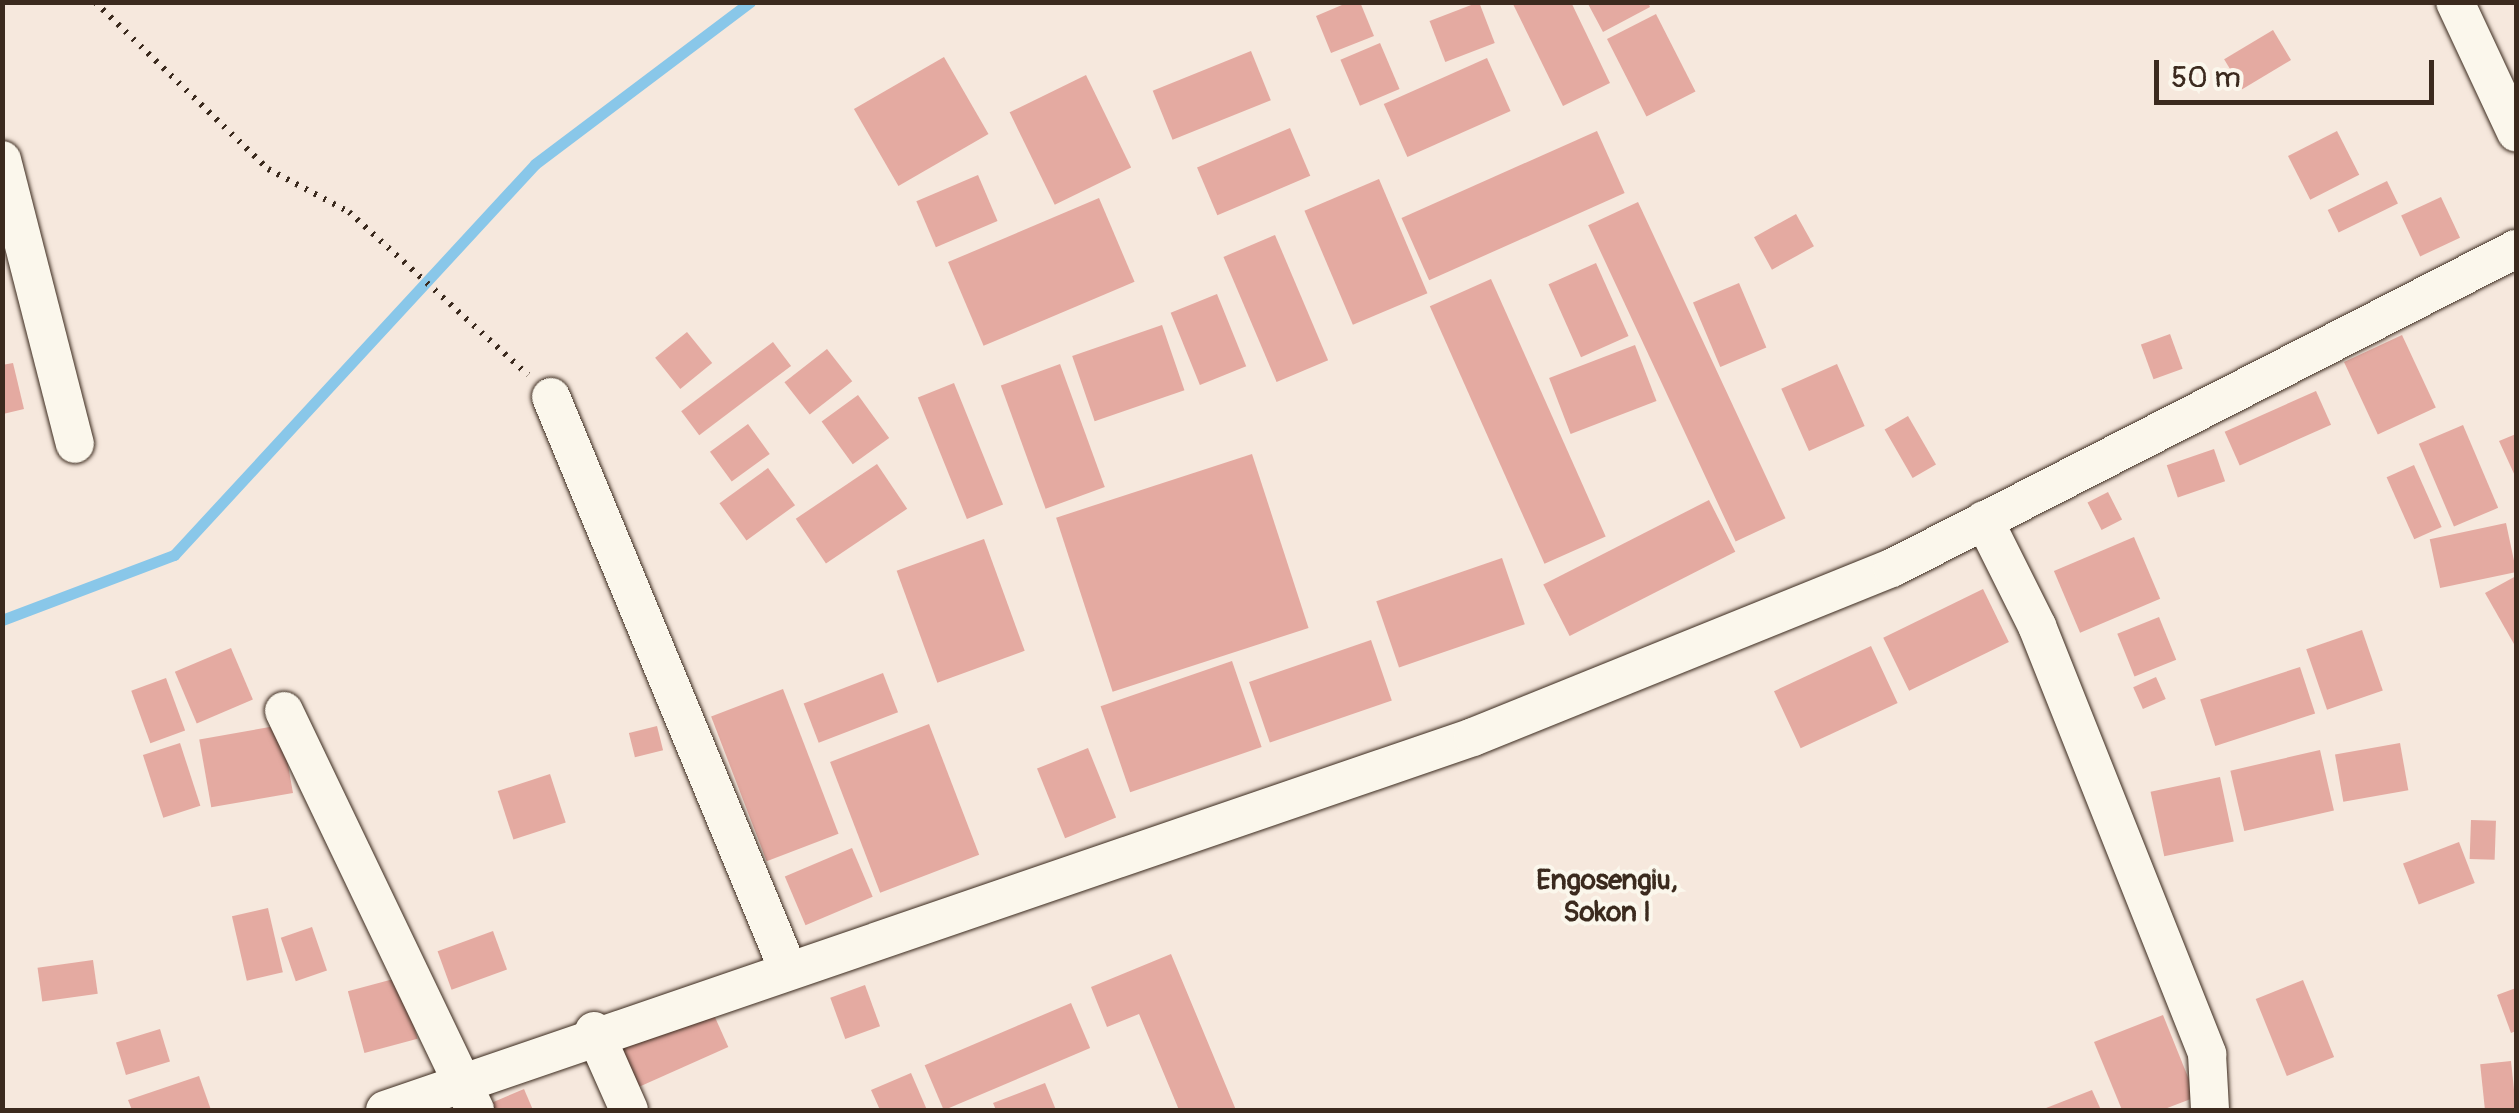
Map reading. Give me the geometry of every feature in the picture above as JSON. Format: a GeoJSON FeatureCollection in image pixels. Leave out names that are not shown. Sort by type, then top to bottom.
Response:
{"type":"FeatureCollection","features":[{"type":"Feature","properties":{"kind":"street"},"geometry":{"type":"LineString","coordinates":[[2455,2],[2516,132]]}},
{"type":"Feature","properties":{"kind":"street"},"geometry":{"type":"LineString","coordinates":[[2,160],[9,210],[76,444]]}},
{"type":"Feature","properties":{"kind":"street"},"geometry":{"type":"LineString","coordinates":[[384,1110],[469,1096],[594,1031],[1473,737],[1892,568],[2516,250]]}},
{"type":"Feature","properties":{"kind":"street"},"geometry":{"type":"LineString","coordinates":[[551,398],[787,967]]}},
{"type":"Feature","properties":{"kind":"street"},"geometry":{"type":"LineString","coordinates":[[1984,520],[2036,626],[2207,1054],[2210,1110]]}},
{"type":"Feature","properties":{"kind":"street"},"geometry":{"type":"LineString","coordinates":[[284,711],[469,1096]]}},
{"type":"Feature","properties":{"kind":"street"},"geometry":{"type":"LineString","coordinates":[[594,1031],[629,1110]]}},
{"type":"Feature","properties":{"kind":"path"},"geometry":{"type":"LineString","coordinates":[[95,2],[268,169],[349,212],[445,296],[551,398]]}},
{"type":"Feature","properties":{"kind":"building"},"geometry":{"type":"Polygon","coordinates":[[[1349,2],[1360,2],[1374,36],[1331,53],[1316,16],[1349,2]]]}},
{"type":"Feature","properties":{"kind":"building"},"geometry":{"type":"Polygon","coordinates":[[[1479,2],[1495,43],[1445,62],[1430,21],[1479,2]]]}},
{"type":"Feature","properties":{"kind":"building"},"geometry":{"type":"Polygon","coordinates":[[[1512,2],[1571,2],[1610,83],[1563,106],[1512,2]]]}},
{"type":"Feature","properties":{"kind":"building"},"geometry":{"type":"Polygon","coordinates":[[[1587,2],[1648,2],[1650,7],[1603,32],[1587,2]]]}},
{"type":"Feature","properties":{"kind":"building"},"geometry":{"type":"Polygon","coordinates":[[[1656,14],[1695,92],[1646,116],[1607,39],[1656,14]]]}},
{"type":"Feature","properties":{"kind":"building"},"geometry":{"type":"Polygon","coordinates":[[[2273,30],[2291,60],[2242,89],[2224,59],[2273,30]]]}},
{"type":"Feature","properties":{"kind":"building"},"geometry":{"type":"Polygon","coordinates":[[[1380,43],[1400,89],[1360,106],[1340,60],[1380,43]]]}},
{"type":"Feature","properties":{"kind":"building"},"geometry":{"type":"Polygon","coordinates":[[[1251,51],[1271,100],[1173,140],[1153,91],[1251,51]]]}},
{"type":"Feature","properties":{"kind":"building"},"geometry":{"type":"Polygon","coordinates":[[[944,57],[988,134],[898,186],[854,109],[944,57]]]}},
{"type":"Feature","properties":{"kind":"building"},"geometry":{"type":"Polygon","coordinates":[[[1487,58],[1511,111],[1407,157],[1384,104],[1487,58]]]}},
{"type":"Feature","properties":{"kind":"building"},"geometry":{"type":"Polygon","coordinates":[[[1086,75],[1131,168],[1055,205],[1010,112],[1086,75]]]}},
{"type":"Feature","properties":{"kind":"building"},"geometry":{"type":"Polygon","coordinates":[[[1290,128],[1310,176],[1217,215],[1197,167],[1290,128]]]}},
{"type":"Feature","properties":{"kind":"building"},"geometry":{"type":"Polygon","coordinates":[[[1597,131],[1625,193],[1429,280],[1402,218],[1597,131]]]}},
{"type":"Feature","properties":{"kind":"building"},"geometry":{"type":"Polygon","coordinates":[[[2337,131],[2359,175],[2310,200],[2288,156],[2337,131]]]}},
{"type":"Feature","properties":{"kind":"building"},"geometry":{"type":"Polygon","coordinates":[[[978,175],[998,221],[936,247],[916,201],[978,175]]]}},
{"type":"Feature","properties":{"kind":"building"},"geometry":{"type":"Polygon","coordinates":[[[1379,179],[1427,293],[1353,325],[1304,211],[1379,179]]]}},
{"type":"Feature","properties":{"kind":"building"},"geometry":{"type":"Polygon","coordinates":[[[2387,181],[2398,203],[2339,232],[2328,210],[2387,181]]]}},
{"type":"Feature","properties":{"kind":"building"},"geometry":{"type":"Polygon","coordinates":[[[2441,197],[2460,238],[2420,256],[2401,216],[2441,197]]]}},
{"type":"Feature","properties":{"kind":"building"},"geometry":{"type":"Polygon","coordinates":[[[1099,198],[1135,282],[984,346],[948,262],[1099,198]]]}},
{"type":"Feature","properties":{"kind":"building"},"geometry":{"type":"Polygon","coordinates":[[[1638,202],[1785,518],[1736,542],[1588,225],[1638,202]]]}},
{"type":"Feature","properties":{"kind":"building"},"geometry":{"type":"Polygon","coordinates":[[[1796,214],[1814,246],[1772,270],[1754,237],[1796,214]]]}},
{"type":"Feature","properties":{"kind":"building"},"geometry":{"type":"Polygon","coordinates":[[[1275,235],[1328,360],[1277,382],[1223,257],[1275,235]]]}},
{"type":"Feature","properties":{"kind":"building"},"geometry":{"type":"Polygon","coordinates":[[[1596,263],[1629,336],[1581,357],[1548,284],[1596,263]]]}},
{"type":"Feature","properties":{"kind":"building"},"geometry":{"type":"Polygon","coordinates":[[[1491,279],[1606,537],[1544,564],[1430,306],[1491,279]]]}},
{"type":"Feature","properties":{"kind":"building"},"geometry":{"type":"Polygon","coordinates":[[[1739,283],[1766,347],[1720,367],[1693,303],[1739,283]]]}},
{"type":"Feature","properties":{"kind":"building"},"geometry":{"type":"Polygon","coordinates":[[[1217,294],[1246,366],[1200,385],[1171,313],[1217,294]]]}},
{"type":"Feature","properties":{"kind":"building"},"geometry":{"type":"Polygon","coordinates":[[[1162,325],[1184,390],[1095,421],[1072,356],[1162,325]]]}},
{"type":"Feature","properties":{"kind":"building"},"geometry":{"type":"Polygon","coordinates":[[[687,332],[712,363],[680,389],[655,358],[687,332]]]}},
{"type":"Feature","properties":{"kind":"building"},"geometry":{"type":"Polygon","coordinates":[[[2170,334],[2183,369],[2154,379],[2141,345],[2170,334]]]}},
{"type":"Feature","properties":{"kind":"building"},"geometry":{"type":"Polygon","coordinates":[[[2402,335],[2436,408],[2378,435],[2344,362],[2402,335]]]}},
{"type":"Feature","properties":{"kind":"building"},"geometry":{"type":"Polygon","coordinates":[[[773,342],[791,366],[699,435],[681,411],[773,342]]]}},
{"type":"Feature","properties":{"kind":"building"},"geometry":{"type":"Polygon","coordinates":[[[1635,345],[1657,401],[1571,434],[1549,378],[1635,345]]]}},
{"type":"Feature","properties":{"kind":"building"},"geometry":{"type":"Polygon","coordinates":[[[827,349],[852,381],[810,415],[784,382],[827,349]]]}},
{"type":"Feature","properties":{"kind":"building"},"geometry":{"type":"Polygon","coordinates":[[[13,363],[24,409],[3,414],[2,365],[13,363]]]}},
{"type":"Feature","properties":{"kind":"building"},"geometry":{"type":"Polygon","coordinates":[[[1060,364],[1105,487],[1046,509],[1001,386],[1060,364]]]}},
{"type":"Feature","properties":{"kind":"building"},"geometry":{"type":"Polygon","coordinates":[[[1837,364],[1865,426],[1809,451],[1781,389],[1837,364]]]}},
{"type":"Feature","properties":{"kind":"building"},"geometry":{"type":"Polygon","coordinates":[[[954,383],[1003,504],[967,519],[918,398],[954,383]]]}},
{"type":"Feature","properties":{"kind":"building"},"geometry":{"type":"Polygon","coordinates":[[[2316,391],[2331,425],[2240,465],[2225,432],[2316,391]]]}},
{"type":"Feature","properties":{"kind":"building"},"geometry":{"type":"Polygon","coordinates":[[[858,395],[889,438],[853,464],[822,421],[858,395]]]}},
{"type":"Feature","properties":{"kind":"building"},"geometry":{"type":"Polygon","coordinates":[[[1908,416],[1936,464],[1913,478],[1885,430],[1908,416]]]}},
{"type":"Feature","properties":{"kind":"building"},"geometry":{"type":"Polygon","coordinates":[[[748,424],[770,454],[732,482],[710,452],[748,424]]]}},
{"type":"Feature","properties":{"kind":"building"},"geometry":{"type":"Polygon","coordinates":[[[2463,425],[2498,508],[2454,527],[2419,444],[2463,425]]]}},
{"type":"Feature","properties":{"kind":"building"},"geometry":{"type":"Polygon","coordinates":[[[2516,434],[2516,478],[2499,441],[2516,434]]]}},
{"type":"Feature","properties":{"kind":"building"},"geometry":{"type":"Polygon","coordinates":[[[2214,449],[2225,481],[2178,497],[2167,465],[2214,449]]]}},
{"type":"Feature","properties":{"kind":"building"},"geometry":{"type":"Polygon","coordinates":[[[1252,454],[1309,628],[1113,692],[1056,518],[1252,454]]]}},
{"type":"Feature","properties":{"kind":"building"},"geometry":{"type":"Polygon","coordinates":[[[877,464],[907,509],[826,564],[796,519],[877,464]]]}},
{"type":"Feature","properties":{"kind":"building"},"geometry":{"type":"Polygon","coordinates":[[[2414,465],[2442,527],[2414,539],[2387,477],[2414,465]]]}},
{"type":"Feature","properties":{"kind":"building"},"geometry":{"type":"Polygon","coordinates":[[[768,468],[795,505],[746,540],[719,503],[768,468]]]}},
{"type":"Feature","properties":{"kind":"building"},"geometry":{"type":"Polygon","coordinates":[[[2108,492],[2122,520],[2102,530],[2088,502],[2108,492]]]}},
{"type":"Feature","properties":{"kind":"building"},"geometry":{"type":"Polygon","coordinates":[[[1709,500],[1735,552],[1570,636],[1543,584],[1709,500]]]}},
{"type":"Feature","properties":{"kind":"building"},"geometry":{"type":"Polygon","coordinates":[[[2506,523],[2516,572],[2440,588],[2430,539],[2506,523]]]}},
{"type":"Feature","properties":{"kind":"building"},"geometry":{"type":"Polygon","coordinates":[[[2134,537],[2160,599],[2080,633],[2054,571],[2134,537]]]}},
{"type":"Feature","properties":{"kind":"building"},"geometry":{"type":"Polygon","coordinates":[[[984,539],[1025,651],[937,683],[897,571],[984,539]]]}},
{"type":"Feature","properties":{"kind":"building"},"geometry":{"type":"Polygon","coordinates":[[[1502,558],[1525,624],[1399,667],[1376,601],[1502,558]]]}},
{"type":"Feature","properties":{"kind":"building"},"geometry":{"type":"Polygon","coordinates":[[[2516,576],[2516,643],[2514,644],[2485,593],[2516,576]]]}},
{"type":"Feature","properties":{"kind":"building"},"geometry":{"type":"Polygon","coordinates":[[[1983,589],[2009,642],[1909,691],[1883,638],[1983,589]]]}},
{"type":"Feature","properties":{"kind":"building"},"geometry":{"type":"Polygon","coordinates":[[[2159,617],[2176,660],[2135,677],[2117,634],[2159,617]]]}},
{"type":"Feature","properties":{"kind":"building"},"geometry":{"type":"Polygon","coordinates":[[[2362,630],[2383,691],[2327,710],[2306,649],[2362,630]]]}},
{"type":"Feature","properties":{"kind":"building"},"geometry":{"type":"Polygon","coordinates":[[[1371,640],[1392,701],[1270,743],[1249,682],[1371,640]]]}},
{"type":"Feature","properties":{"kind":"building"},"geometry":{"type":"Polygon","coordinates":[[[1871,646],[1898,703],[1801,748],[1774,691],[1871,646]]]}},
{"type":"Feature","properties":{"kind":"building"},"geometry":{"type":"Polygon","coordinates":[[[231,648],[253,700],[197,723],[175,672],[231,648]]]}},
{"type":"Feature","properties":{"kind":"building"},"geometry":{"type":"Polygon","coordinates":[[[1232,661],[1262,747],[1130,792],[1101,706],[1232,661]]]}},
{"type":"Feature","properties":{"kind":"building"},"geometry":{"type":"Polygon","coordinates":[[[2300,667],[2315,714],[2215,746],[2200,699],[2300,667]]]}},
{"type":"Feature","properties":{"kind":"building"},"geometry":{"type":"Polygon","coordinates":[[[883,673],[898,712],[819,743],[804,703],[883,673]]]}},
{"type":"Feature","properties":{"kind":"building"},"geometry":{"type":"Polygon","coordinates":[[[2156,677],[2166,699],[2143,709],[2133,687],[2156,677]]]}},
{"type":"Feature","properties":{"kind":"building"},"geometry":{"type":"Polygon","coordinates":[[[166,678],[185,731],[150,743],[131,691],[166,678]]]}},
{"type":"Feature","properties":{"kind":"building"},"geometry":{"type":"Polygon","coordinates":[[[783,689],[839,834],[767,861],[711,717],[783,689]]]}},
{"type":"Feature","properties":{"kind":"building"},"geometry":{"type":"Polygon","coordinates":[[[929,724],[979,855],[880,893],[830,762],[929,724]]]}},
{"type":"Feature","properties":{"kind":"building"},"geometry":{"type":"Polygon","coordinates":[[[281,725],[293,793],[211,807],[199,739],[281,725]]]}},
{"type":"Feature","properties":{"kind":"building"},"geometry":{"type":"Polygon","coordinates":[[[657,726],[663,750],[635,757],[629,733],[657,726]]]}},
{"type":"Feature","properties":{"kind":"building"},"geometry":{"type":"Polygon","coordinates":[[[180,743],[200,806],[163,818],[143,755],[180,743]]]}},
{"type":"Feature","properties":{"kind":"building"},"geometry":{"type":"Polygon","coordinates":[[[2400,743],[2408,790],[2343,802],[2335,754],[2400,743]]]}},
{"type":"Feature","properties":{"kind":"building"},"geometry":{"type":"Polygon","coordinates":[[[1088,748],[1116,818],[1065,838],[1037,769],[1088,748]]]}},
{"type":"Feature","properties":{"kind":"building"},"geometry":{"type":"Polygon","coordinates":[[[2320,750],[2334,810],[2244,831],[2230,771],[2320,750]]]}},
{"type":"Feature","properties":{"kind":"building"},"geometry":{"type":"Polygon","coordinates":[[[550,774],[566,823],[513,839],[498,791],[550,774]]]}},
{"type":"Feature","properties":{"kind":"building"},"geometry":{"type":"Polygon","coordinates":[[[2220,777],[2234,842],[2164,856],[2151,792],[2220,777]]]}},
{"type":"Feature","properties":{"kind":"building"},"geometry":{"type":"Polygon","coordinates":[[[2471,820],[2496,821],[2495,860],[2470,859],[2471,820]]]}},
{"type":"Feature","properties":{"kind":"building"},"geometry":{"type":"Polygon","coordinates":[[[2459,842],[2475,883],[2419,905],[2403,864],[2459,842]]]}},
{"type":"Feature","properties":{"kind":"building"},"geometry":{"type":"Polygon","coordinates":[[[852,848],[873,897],[806,925],[785,877],[852,848]]]}},
{"type":"Feature","properties":{"kind":"building"},"geometry":{"type":"Polygon","coordinates":[[[268,908],[283,972],[247,981],[232,916],[268,908]]]}},
{"type":"Feature","properties":{"kind":"building"},"geometry":{"type":"Polygon","coordinates":[[[312,927],[327,970],[296,981],[281,938],[312,927]]]}},
{"type":"Feature","properties":{"kind":"building"},"geometry":{"type":"Polygon","coordinates":[[[493,931],[507,970],[452,990],[438,951],[493,931]]]}},
{"type":"Feature","properties":{"kind":"building"},"geometry":{"type":"Polygon","coordinates":[[[1171,954],[1236,1110],[1179,1110],[1139,1014],[1107,1027],[1091,987],[1171,954]]]}},
{"type":"Feature","properties":{"kind":"building"},"geometry":{"type":"Polygon","coordinates":[[[93,960],[98,994],[42,1001],[38,968],[93,960]]]}},
{"type":"Feature","properties":{"kind":"building"},"geometry":{"type":"Polygon","coordinates":[[[401,977],[418,1039],[364,1053],[348,991],[401,977]]]}},
{"type":"Feature","properties":{"kind":"building"},"geometry":{"type":"Polygon","coordinates":[[[2303,980],[2334,1057],[2287,1076],[2256,999],[2303,980]]]}},
{"type":"Feature","properties":{"kind":"building"},"geometry":{"type":"Polygon","coordinates":[[[865,985],[880,1026],[845,1039],[830,998],[865,985]]]}},
{"type":"Feature","properties":{"kind":"building"},"geometry":{"type":"Polygon","coordinates":[[[2516,988],[2516,1031],[2511,1033],[2497,995],[2516,988]]]}},
{"type":"Feature","properties":{"kind":"building"},"geometry":{"type":"Polygon","coordinates":[[[1071,1003],[1090,1048],[944,1110],[925,1065],[1071,1003]]]}},
{"type":"Feature","properties":{"kind":"building"},"geometry":{"type":"Polygon","coordinates":[[[710,1006],[728,1047],[637,1088],[619,1047],[710,1006]]]}},
{"type":"Feature","properties":{"kind":"building"},"geometry":{"type":"Polygon","coordinates":[[[2163,1015],[2196,1097],[2162,1110],[2122,1110],[2094,1042],[2163,1015]]]}},
{"type":"Feature","properties":{"kind":"building"},"geometry":{"type":"Polygon","coordinates":[[[160,1029],[170,1062],[126,1075],[116,1042],[160,1029]]]}},
{"type":"Feature","properties":{"kind":"building"},"geometry":{"type":"Polygon","coordinates":[[[2511,1061],[2516,1110],[2485,1110],[2480,1064],[2511,1061]]]}},
{"type":"Feature","properties":{"kind":"building"},"geometry":{"type":"Polygon","coordinates":[[[911,1073],[927,1110],[880,1110],[871,1090],[911,1073]]]}},
{"type":"Feature","properties":{"kind":"building"},"geometry":{"type":"Polygon","coordinates":[[[199,1076],[211,1110],[132,1110],[128,1100],[199,1076]]]}},
{"type":"Feature","properties":{"kind":"building"},"geometry":{"type":"Polygon","coordinates":[[[1045,1083],[1056,1110],[996,1110],[993,1103],[1045,1083]]]}},
{"type":"Feature","properties":{"kind":"building"},"geometry":{"type":"Polygon","coordinates":[[[524,1089],[533,1110],[486,1110],[484,1106],[524,1089]]]}},
{"type":"Feature","properties":{"kind":"building"},"geometry":{"type":"Polygon","coordinates":[[[2092,1090],[2101,1110],[2041,1110],[2092,1090]]]}},
{"type":"Feature","properties":{"kind":"waterway"},"geometry":{"type":"LineString","coordinates":[[2,620],[174,555],[535,164],[750,2]]}},
{"type":"Feature","properties":{"kind":"district","name":"Engosengiu, Sokon I"},"geometry":{"type":"Point","coordinates":[1607,897]}}]}
